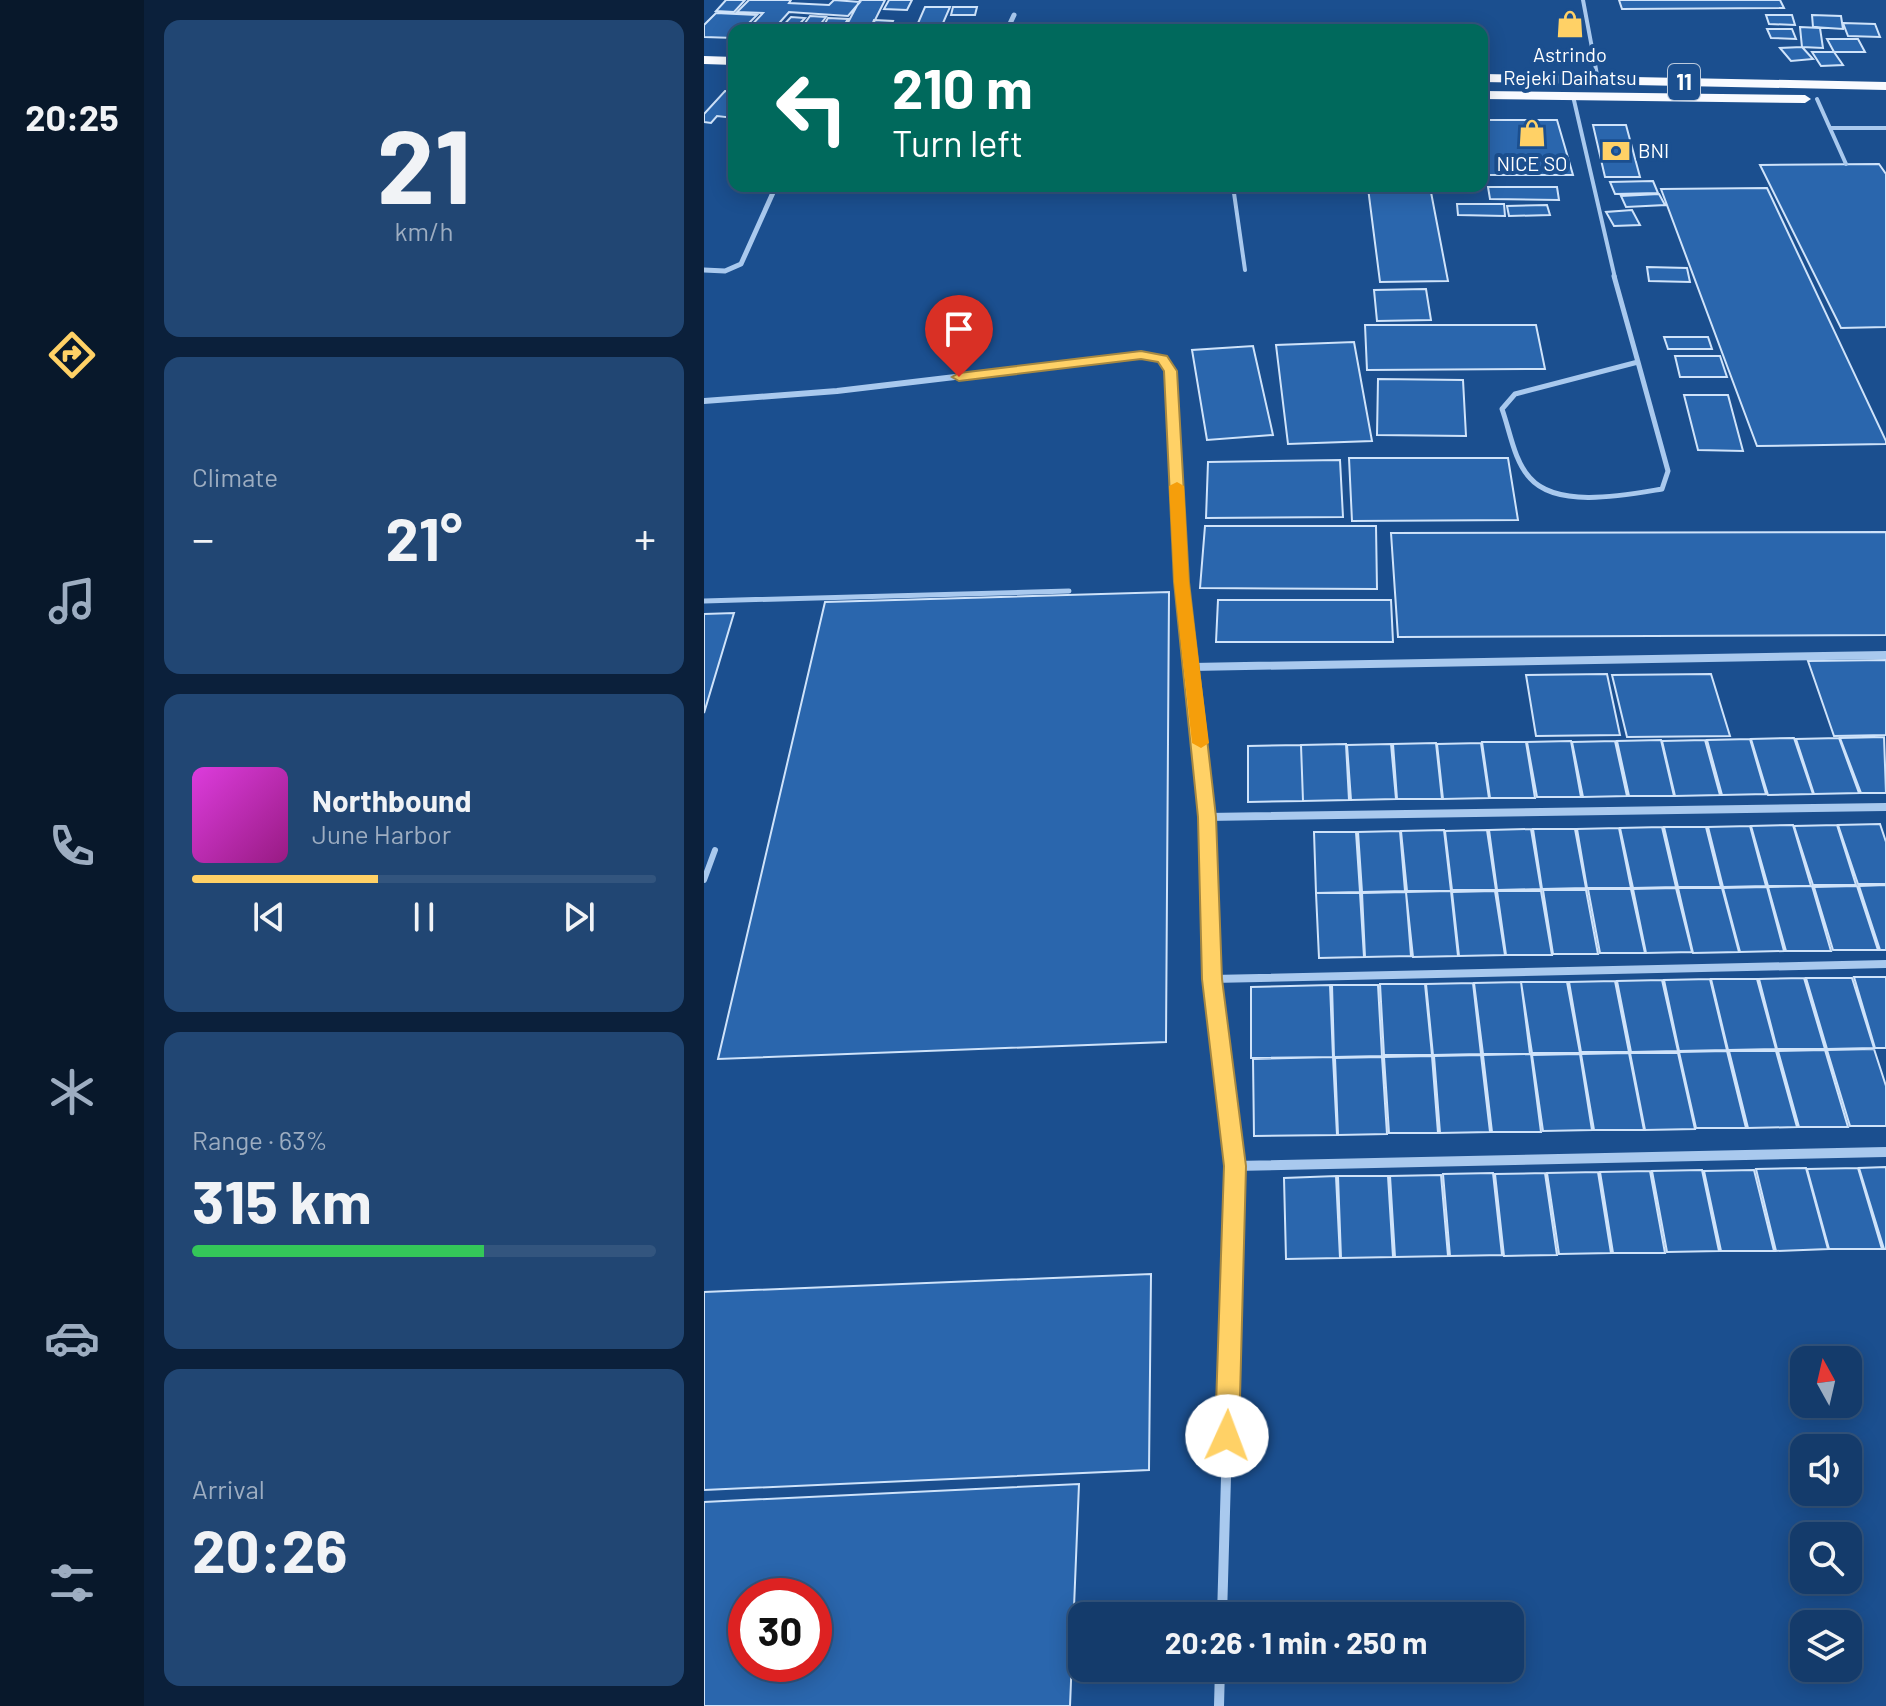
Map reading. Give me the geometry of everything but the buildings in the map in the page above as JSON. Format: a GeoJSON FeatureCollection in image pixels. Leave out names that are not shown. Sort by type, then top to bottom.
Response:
{"type":"FeatureCollection","features":[{"type":"Feature","properties":{"kind":"highway"},"geometry":{"type":"LineString","coordinates":[[704,60],[728,61]]}},
{"type":"Feature","properties":{"kind":"highway","name":"11"},"geometry":{"type":"LineString","coordinates":[[1488,78],[1886,86]]}},
{"type":"Feature","properties":{"kind":"highway"},"geometry":{"type":"LineString","coordinates":[[1572,79],[1573,96]]}},
{"type":"Feature","properties":{"kind":"highway","name":"11"},"geometry":{"type":"LineString","coordinates":[[1488,95],[1824,100]]}},
{"type":"Feature","properties":{"kind":"highway"},"geometry":{"type":"LineString","coordinates":[[1858,100],[1886,100]]}},
{"type":"Feature","properties":{"kind":"street"},"geometry":{"type":"LineString","coordinates":[[1010,24],[1014,15]]}},
{"type":"Feature","properties":{"kind":"street"},"geometry":{"type":"LineString","coordinates":[[704,270],[725,271],[741,264],[773,192]]}},
{"type":"Feature","properties":{"kind":"street"},"geometry":{"type":"LineString","coordinates":[[704,401],[837,391],[1141,355],[1163,359],[1170,371],[1182,582],[1207,817],[1212,979],[1235,1166],[1222,1602]]}},
{"type":"Feature","properties":{"kind":"street"},"geometry":{"type":"LineString","coordinates":[[1192,667],[1886,655]]}},
{"type":"Feature","properties":{"kind":"street"},"geometry":{"type":"LineString","coordinates":[[1207,817],[1886,807]]}},
{"type":"Feature","properties":{"kind":"street"},"geometry":{"type":"LineString","coordinates":[[1212,979],[1886,964]]}},
{"type":"Feature","properties":{"kind":"street"},"geometry":{"type":"LineString","coordinates":[[1235,1166],[1886,1152]]}},
{"type":"Feature","properties":{"kind":"street"},"geometry":{"type":"LineString","coordinates":[[1219,1706],[1220,1682]]}},
{"type":"Feature","properties":{"kind":"lane"},"geometry":{"type":"LineString","coordinates":[[1583,0],[1598,80]]}},
{"type":"Feature","properties":{"kind":"lane"},"geometry":{"type":"LineString","coordinates":[[1573,96],[1612,268],[1638,362],[1668,471],[1662,489],[1625,495],[1561,496],[1541,488],[1529,478],[1502,409],[1515,394],[1638,362]]}},
{"type":"Feature","properties":{"kind":"lane"},"geometry":{"type":"LineString","coordinates":[[1824,100],[1830,128],[1846,164]]}},
{"type":"Feature","properties":{"kind":"lane"},"geometry":{"type":"LineString","coordinates":[[1830,128],[1886,128]]}},
{"type":"Feature","properties":{"kind":"lane"},"geometry":{"type":"LineString","coordinates":[[1234,192],[1245,270]]}},
{"type":"Feature","properties":{"kind":"lane"},"geometry":{"type":"LineString","coordinates":[[704,601],[1069,591]]}},
{"type":"Feature","properties":{"kind":"lane"},"geometry":{"type":"LineString","coordinates":[[704,880],[715,850]]}},
{"type":"Feature","properties":{"kind":"slow traffic"},"geometry":{"type":"LineString","coordinates":[[1177,486],[1182,582],[1201,743]]}},
{"type":"Feature","properties":{"kind":"place","name":"Astrindo Rejeki Daihatsu"},"geometry":{"type":"Point","coordinates":[1570,24]}},
{"type":"Feature","properties":{"kind":"place","name":"NICE SO"},"geometry":{"type":"Point","coordinates":[1532,133]}},
{"type":"Feature","properties":{"kind":"place","name":"BNI"},"geometry":{"type":"Point","coordinates":[1616,151]}},
{"type":"Feature","properties":{"kind":"route"},"geometry":{"type":"LineString","coordinates":[[959,377],[1141,355],[1163,359],[1169,365],[1182,582],[1207,817],[1212,979],[1235,1166],[1227,1436]]}}]}
